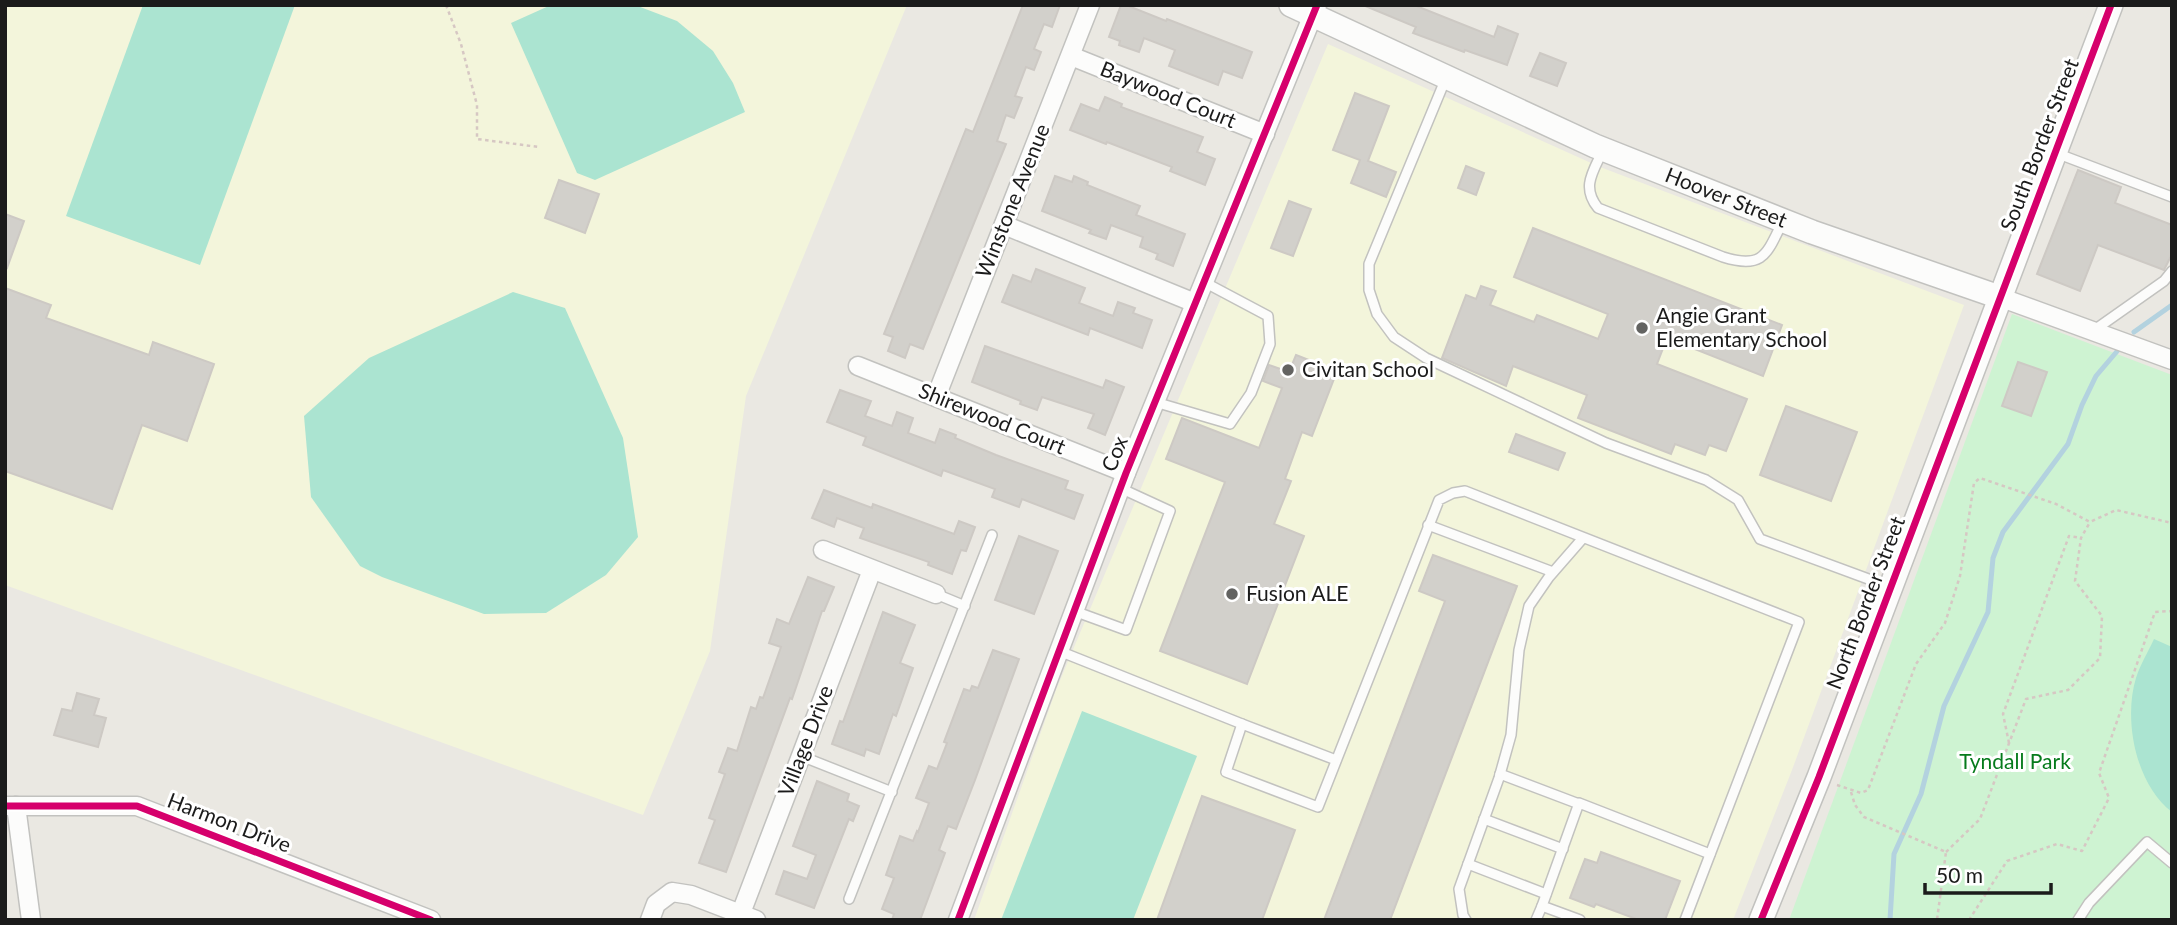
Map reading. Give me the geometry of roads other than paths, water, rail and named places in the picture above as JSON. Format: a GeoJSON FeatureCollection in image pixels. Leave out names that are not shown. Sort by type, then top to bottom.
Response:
{"type":"FeatureCollection","features":[{"type":"Feature","properties":{"kind":"street","name":"Winstone Avenue"},"geometry":{"type":"LineString","coordinates":[[936,397],[1090,5]]}},
{"type":"Feature","properties":{"kind":"street","name":"Hoover Street"},"geometry":{"type":"LineString","coordinates":[[1291,5],[1315,10],[1603,149],[1783,221],[2172,360]]}},
{"type":"Feature","properties":{"kind":"street","name":"South Border Street"},"geometry":{"type":"LineString","coordinates":[[2002,298],[2111,5]]}},
{"type":"Feature","properties":{"kind":"street","name":"Cox"},"geometry":{"type":"LineString","coordinates":[[958,920],[1123,480],[1315,10]]}},
{"type":"Feature","properties":{"kind":"street","name":"Baywood Court"},"geometry":{"type":"LineString","coordinates":[[1071,56],[1265,134]]}},
{"type":"Feature","properties":{"kind":"street"},"geometry":{"type":"LineString","coordinates":[[1004,226],[1195,303]]}},
{"type":"Feature","properties":{"kind":"street","name":"North Border Street"},"geometry":{"type":"LineString","coordinates":[[1761,920],[1819,777],[2002,298]]}},
{"type":"Feature","properties":{"kind":"street","name":"Shirewood Court"},"geometry":{"type":"LineString","coordinates":[[858,366],[936,397],[1123,480]]}},
{"type":"Feature","properties":{"kind":"street"},"geometry":{"type":"LineString","coordinates":[[822,551],[936,594]]}},
{"type":"Feature","properties":{"kind":"street","name":"Village Drive"},"geometry":{"type":"LineString","coordinates":[[749,916],[801,757],[872,570]]}},
{"type":"Feature","properties":{"kind":"street"},"geometry":{"type":"LineString","coordinates":[[11,806],[31,920]]}},
{"type":"Feature","properties":{"kind":"street","name":"Harmon Drive"},"geometry":{"type":"LineString","coordinates":[[11,806],[137,806],[431,920]]}},
{"type":"Feature","properties":{"kind":"street"},"geometry":{"type":"LineString","coordinates":[[650,920],[656,904],[672,892],[691,895],[749,916]]}},
{"type":"Feature","properties":{"kind":"lane"},"geometry":{"type":"LineString","coordinates":[[1447,76],[1369,264],[1369,290],[1377,314],[1394,337],[1426,358],[1606,443],[1706,480],[1738,500],[1760,539],[1891,588]]}},
{"type":"Feature","properties":{"kind":"lane"},"geometry":{"type":"LineString","coordinates":[[1603,149],[1589,186],[1590,198],[1598,208],[1741,263],[1763,256],[1783,221]]}},
{"type":"Feature","properties":{"kind":"lane"},"geometry":{"type":"LineString","coordinates":[[2056,153],[2172,197]]}},
{"type":"Feature","properties":{"kind":"lane"},"geometry":{"type":"LineString","coordinates":[[2093,331],[2164,281],[2172,271]]}},
{"type":"Feature","properties":{"kind":"lane"},"geometry":{"type":"LineString","coordinates":[[1155,402],[1230,424],[1251,393],[1270,344],[1268,316],[1204,282]]}},
{"type":"Feature","properties":{"kind":"lane"},"geometry":{"type":"LineString","coordinates":[[1074,611],[1126,630],[1170,511],[1123,480]]}},
{"type":"Feature","properties":{"kind":"lane"},"geometry":{"type":"LineString","coordinates":[[1242,724],[1226,772],[1318,807],[1438,500],[1453,493],[1465,491],[1799,622],[1685,920]]}},
{"type":"Feature","properties":{"kind":"lane"},"geometry":{"type":"LineString","coordinates":[[1428,525],[1553,572]]}},
{"type":"Feature","properties":{"kind":"lane"},"geometry":{"type":"LineString","coordinates":[[849,899],[992,535]]}},
{"type":"Feature","properties":{"kind":"lane"},"geometry":{"type":"LineString","coordinates":[[1466,920],[1459,889],[1511,735],[1519,650],[1529,606],[1553,572],[1583,538]]}},
{"type":"Feature","properties":{"kind":"lane"},"geometry":{"type":"LineString","coordinates":[[936,594],[965,606]]}},
{"type":"Feature","properties":{"kind":"lane"},"geometry":{"type":"LineString","coordinates":[[1059,651],[1336,760]]}},
{"type":"Feature","properties":{"kind":"lane"},"geometry":{"type":"LineString","coordinates":[[801,757],[892,792]]}},
{"type":"Feature","properties":{"kind":"lane"},"geometry":{"type":"LineString","coordinates":[[1500,774],[1710,853]]}},
{"type":"Feature","properties":{"kind":"lane"},"geometry":{"type":"LineString","coordinates":[[1536,920],[1579,804]]}},
{"type":"Feature","properties":{"kind":"lane"},"geometry":{"type":"LineString","coordinates":[[1484,819],[1563,849]]}},
{"type":"Feature","properties":{"kind":"lane"},"geometry":{"type":"LineString","coordinates":[[2078,920],[2089,904],[2147,842],[2172,863]]}},
{"type":"Feature","properties":{"kind":"lane"},"geometry":{"type":"LineString","coordinates":[[1468,864],[1546,894]]}},
{"type":"Feature","properties":{"kind":"lane"},"geometry":{"type":"LineString","coordinates":[[1542,906],[1580,920]]}},
{"type":"Feature","properties":{"kind":"waterway"},"geometry":{"type":"LineString","coordinates":[[2134,332],[2172,305]]}},
{"type":"Feature","properties":{"kind":"waterway"},"geometry":{"type":"LineString","coordinates":[[1890,920],[1894,854],[1921,794],[1944,706],[1988,612],[1993,558],[2003,532],[2068,444],[2096,376],[2119,349]]}},
{"type":"Feature","properties":{"kind":"place","name":"Angie Grant Elementary School"},"geometry":{"type":"Point","coordinates":[1642,328]}},
{"type":"Feature","properties":{"kind":"place","name":"Civitan School"},"geometry":{"type":"Point","coordinates":[1288,370]}},
{"type":"Feature","properties":{"kind":"place","name":"Fusion ALE"},"geometry":{"type":"Point","coordinates":[1232,594]}},
{"type":"Feature","properties":{"kind":"park label","name":"Tyndall Park"},"geometry":{"type":"Point","coordinates":[2015,762]}}]}
